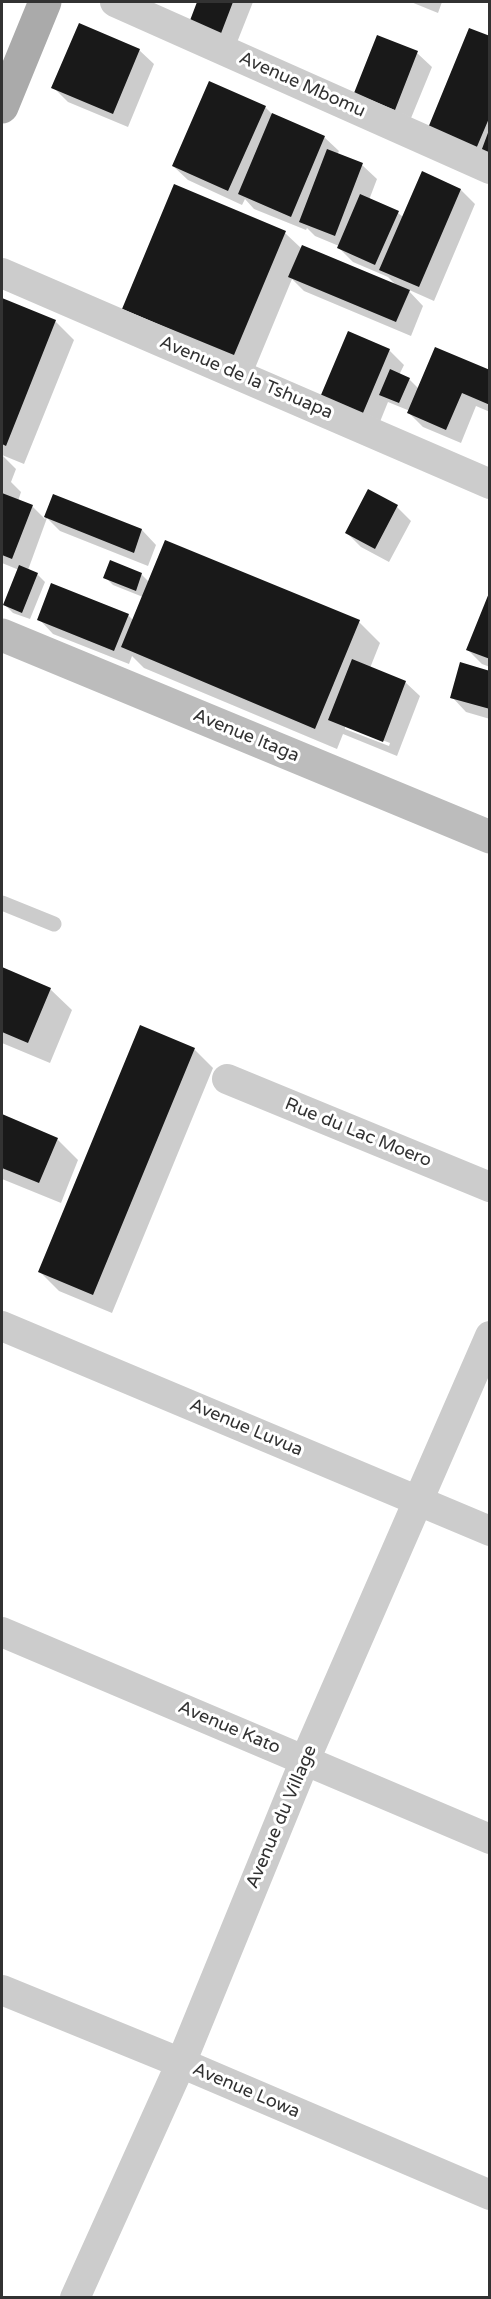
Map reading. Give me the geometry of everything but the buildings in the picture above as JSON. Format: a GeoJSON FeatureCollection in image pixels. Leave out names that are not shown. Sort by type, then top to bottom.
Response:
{"type":"FeatureCollection","features":[{"type":"Feature","properties":{"kind":"main road"},"geometry":{"type":"LineString","coordinates":[[2,107],[45,2]]}},
{"type":"Feature","properties":{"kind":"street","name":"Avenue Mbomu"},"geometry":{"type":"LineString","coordinates":[[115,2],[489,169]]}},
{"type":"Feature","properties":{"kind":"street","name":"Avenue de la Tshuapa"},"geometry":{"type":"LineString","coordinates":[[2,273],[489,484]]}},
{"type":"Feature","properties":{"kind":"street","name":"Avenue Itaga"},"geometry":{"type":"LineString","coordinates":[[2,635],[489,837]]}},
{"type":"Feature","properties":{"kind":"street","name":"Rue du Lac Moero"},"geometry":{"type":"LineString","coordinates":[[227,1079],[489,1187]]}},
{"type":"Feature","properties":{"kind":"street","name":"Avenue Luvua"},"geometry":{"type":"LineString","coordinates":[[2,1326],[489,1531]]}},
{"type":"Feature","properties":{"kind":"street","name":"Avenue du Village"},"geometry":{"type":"LineString","coordinates":[[75,2298],[181,2063],[305,1760],[489,1336]]}},
{"type":"Feature","properties":{"kind":"street","name":"Avenue Kato"},"geometry":{"type":"LineString","coordinates":[[2,1632],[489,1839]]}},
{"type":"Feature","properties":{"kind":"street","name":"Avenue Lowa"},"geometry":{"type":"LineString","coordinates":[[2,1990],[181,2063],[489,2195]]}},
{"type":"Feature","properties":{"kind":"lane"},"geometry":{"type":"LineString","coordinates":[[2,903],[54,924]]}}]}
